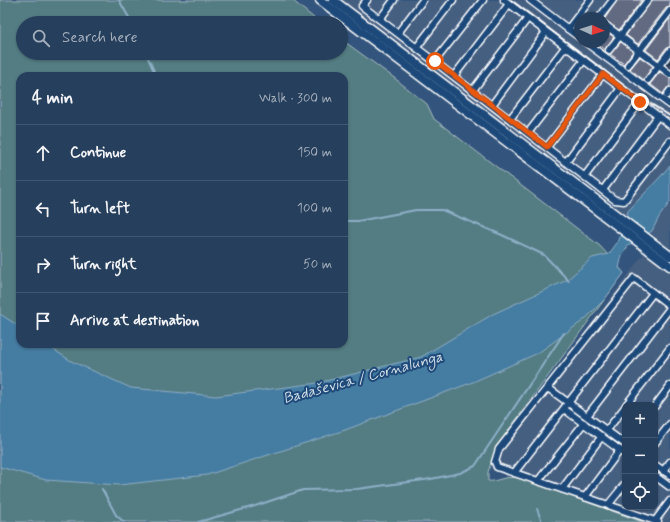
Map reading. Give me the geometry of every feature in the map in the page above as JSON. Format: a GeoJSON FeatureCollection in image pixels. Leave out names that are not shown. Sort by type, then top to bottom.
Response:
{"type":"FeatureCollection","features":[{"type":"Feature","properties":{"kind":"main road"},"geometry":{"type":"LineString","coordinates":[[320,0],[342,16]]}},
{"type":"Feature","properties":{"kind":"main road"},"geometry":{"type":"LineString","coordinates":[[333,0],[655,249],[670,266]]}},
{"type":"Feature","properties":{"kind":"main road"},"geometry":{"type":"LineString","coordinates":[[348,21],[617,220]]}},
{"type":"Feature","properties":{"kind":"main road"},"geometry":{"type":"LineString","coordinates":[[655,249],[670,256]]}},
{"type":"Feature","properties":{"kind":"lane"},"geometry":{"type":"LineString","coordinates":[[366,0],[362,6],[615,200],[624,201],[670,141]]}},
{"type":"Feature","properties":{"kind":"lane"},"geometry":{"type":"LineString","coordinates":[[380,19],[394,0]]}},
{"type":"Feature","properties":{"kind":"lane"},"geometry":{"type":"LineString","coordinates":[[398,33],[423,0]]}},
{"type":"Feature","properties":{"kind":"lane"},"geometry":{"type":"LineString","coordinates":[[417,48],[453,0]]}},
{"type":"Feature","properties":{"kind":"lane"},"geometry":{"type":"LineString","coordinates":[[435,61],[483,0]]}},
{"type":"Feature","properties":{"kind":"lane"},"geometry":{"type":"LineString","coordinates":[[530,0],[574,34]]}},
{"type":"Feature","properties":{"kind":"lane"},"geometry":{"type":"LineString","coordinates":[[568,29],[590,0]]}},
{"type":"Feature","properties":{"kind":"lane"},"geometry":{"type":"LineString","coordinates":[[603,12],[612,0]]}},
{"type":"Feature","properties":{"kind":"lane"},"geometry":{"type":"LineString","coordinates":[[610,50],[648,0]]}},
{"type":"Feature","properties":{"kind":"lane"},"geometry":{"type":"LineString","coordinates":[[454,76],[507,2],[670,125]]}},
{"type":"Feature","properties":{"kind":"lane"},"geometry":{"type":"LineString","coordinates":[[628,65],[670,10]]}},
{"type":"Feature","properties":{"kind":"lane"},"geometry":{"type":"LineString","coordinates":[[473,90],[528,18]]}},
{"type":"Feature","properties":{"kind":"lane"},"geometry":{"type":"LineString","coordinates":[[610,28],[670,74]]}},
{"type":"Feature","properties":{"kind":"lane"},"geometry":{"type":"LineString","coordinates":[[492,105],[546,32]]}},
{"type":"Feature","properties":{"kind":"lane"},"geometry":{"type":"LineString","coordinates":[[510,119],[566,46]]}},
{"type":"Feature","properties":{"kind":"lane"},"geometry":{"type":"LineString","coordinates":[[593,48],[670,105]]}},
{"type":"Feature","properties":{"kind":"lane"},"geometry":{"type":"LineString","coordinates":[[648,80],[670,51]]}},
{"type":"Feature","properties":{"kind":"lane"},"geometry":{"type":"LineString","coordinates":[[528,132],[584,60]]}},
{"type":"Feature","properties":{"kind":"lane"},"geometry":{"type":"LineString","coordinates":[[547,147],[603,74]]}},
{"type":"Feature","properties":{"kind":"lane"},"geometry":{"type":"LineString","coordinates":[[566,162],[622,88]]}},
{"type":"Feature","properties":{"kind":"lane"},"geometry":{"type":"LineString","coordinates":[[585,176],[640,102]]}},
{"type":"Feature","properties":{"kind":"lane"},"geometry":{"type":"LineString","coordinates":[[602,190],[658,116]]}},
{"type":"Feature","properties":{"kind":"lane"},"geometry":{"type":"LineString","coordinates":[[587,416],[670,307],[634,278],[500,449],[495,462],[497,467],[657,522],[670,501]]}},
{"type":"Feature","properties":{"kind":"lane"},"geometry":{"type":"LineString","coordinates":[[514,473],[653,293]]}},
{"type":"Feature","properties":{"kind":"lane"},"geometry":{"type":"LineString","coordinates":[[629,402],[670,348]]}},
{"type":"Feature","properties":{"kind":"lane"},"geometry":{"type":"LineString","coordinates":[[658,402],[670,386]]}},
{"type":"Feature","properties":{"kind":"lane"},"geometry":{"type":"LineString","coordinates":[[548,388],[622,442]]}},
{"type":"Feature","properties":{"kind":"lane"},"geometry":{"type":"LineString","coordinates":[[564,409],[584,422],[622,451]]}},
{"type":"Feature","properties":{"kind":"lane"},"geometry":{"type":"LineString","coordinates":[[607,430],[622,411]]}},
{"type":"Feature","properties":{"kind":"lane"},"geometry":{"type":"LineString","coordinates":[[538,481],[584,422]]}},
{"type":"Feature","properties":{"kind":"lane"},"geometry":{"type":"LineString","coordinates":[[658,439],[670,424]]}},
{"type":"Feature","properties":{"kind":"lane"},"geometry":{"type":"LineString","coordinates":[[562,489],[602,436]]}},
{"type":"Feature","properties":{"kind":"lane"},"geometry":{"type":"LineString","coordinates":[[585,497],[622,453]]}},
{"type":"Feature","properties":{"kind":"lane"},"geometry":{"type":"LineString","coordinates":[[663,471],[670,462]]}},
{"type":"Feature","properties":{"kind":"lane"},"geometry":{"type":"LineString","coordinates":[[658,467],[670,475]]}},
{"type":"Feature","properties":{"kind":"lane"},"geometry":{"type":"LineString","coordinates":[[658,479],[670,487]]}},
{"type":"Feature","properties":{"kind":"lane"},"geometry":{"type":"LineString","coordinates":[[608,505],[622,488]]}},
{"type":"Feature","properties":{"kind":"shaded area"},"geometry":{"type":"Polygon","coordinates":[[[341,0],[670,0],[670,522],[643,522],[519,478],[491,470],[494,454],[656,237],[341,0]]]}},
{"type":"Feature","properties":{"kind":"green space"},"geometry":{"type":"Polygon","coordinates":[[[0,0],[292,0],[311,16],[16,16],[16,60],[348,60],[348,44],[427,104],[434,119],[600,246],[624,273],[496,447],[488,472],[488,481],[512,477],[519,478],[643,522],[0,522],[0,0]]]}},
{"type":"Feature","properties":{"kind":"water","name":"Badaševica / Cornalunga"},"geometry":{"type":"Polygon","coordinates":[[[670,165],[670,202],[659,217],[652,231],[628,246],[622,255],[619,268],[624,273],[605,299],[584,320],[538,353],[473,382],[345,430],[207,475],[119,485],[46,480],[0,467],[0,314],[16,324],[16,348],[51,348],[71,361],[131,388],[216,396],[318,383],[421,357],[493,314],[567,280],[592,258],[609,254],[619,240],[628,211],[670,165]]]}},
{"type":"Feature","properties":{"kind":"building"},"geometry":{"type":"Polygon","coordinates":[[[617,0],[642,0],[619,30],[610,24],[609,12],[617,0]]]}},
{"type":"Feature","properties":{"kind":"building"},"geometry":{"type":"Polygon","coordinates":[[[652,0],[670,0],[670,7],[666,8],[638,44],[626,35],[652,0]]]}},
{"type":"Feature","properties":{"kind":"building"},"geometry":{"type":"Polygon","coordinates":[[[670,18],[670,47],[666,48],[658,59],[646,50],[670,18]]]}},
{"type":"Feature","properties":{"kind":"building"},"geometry":{"type":"Polygon","coordinates":[[[610,34],[614,37],[610,43],[610,34]]]}},
{"type":"Feature","properties":{"kind":"building"},"geometry":{"type":"Polygon","coordinates":[[[621,42],[633,51],[624,64],[610,54],[621,42]]]}},
{"type":"Feature","properties":{"kind":"building"},"geometry":{"type":"Polygon","coordinates":[[[640,57],[653,66],[644,80],[630,69],[640,57]]]}},
{"type":"Feature","properties":{"kind":"building"},"geometry":{"type":"Polygon","coordinates":[[[660,72],[670,78],[670,87],[667,88],[663,94],[650,84],[660,72]]]}},
{"type":"Feature","properties":{"kind":"waterway"},"geometry":{"type":"LineString","coordinates":[[119,0],[128,16]]}},
{"type":"Feature","properties":{"kind":"waterway"},"geometry":{"type":"LineString","coordinates":[[149,60],[154,72]]}},
{"type":"Feature","properties":{"kind":"waterway"},"geometry":{"type":"LineString","coordinates":[[348,221],[358,221],[416,210],[442,210],[502,235],[544,255],[569,281]]}},
{"type":"Feature","properties":{"kind":"waterway"},"geometry":{"type":"LineString","coordinates":[[198,522],[255,506],[303,490],[357,489],[431,479],[460,473],[475,466],[564,333]]}},
{"type":"Feature","properties":{"kind":"waterway"},"geometry":{"type":"LineString","coordinates":[[102,489],[116,515],[124,522]]}},
{"type":"Feature","properties":{"kind":"waterway"},"geometry":{"type":"LineString","coordinates":[[537,509],[542,522]]}},
{"type":"Feature","properties":{"kind":"railway"},"geometry":{"type":"LineString","coordinates":[[511,0],[634,93],[670,116]]}},
{"type":"Feature","properties":{"kind":"route"},"geometry":{"type":"LineString","coordinates":[[435,61],[547,147],[603,74],[640,102]]}}]}
